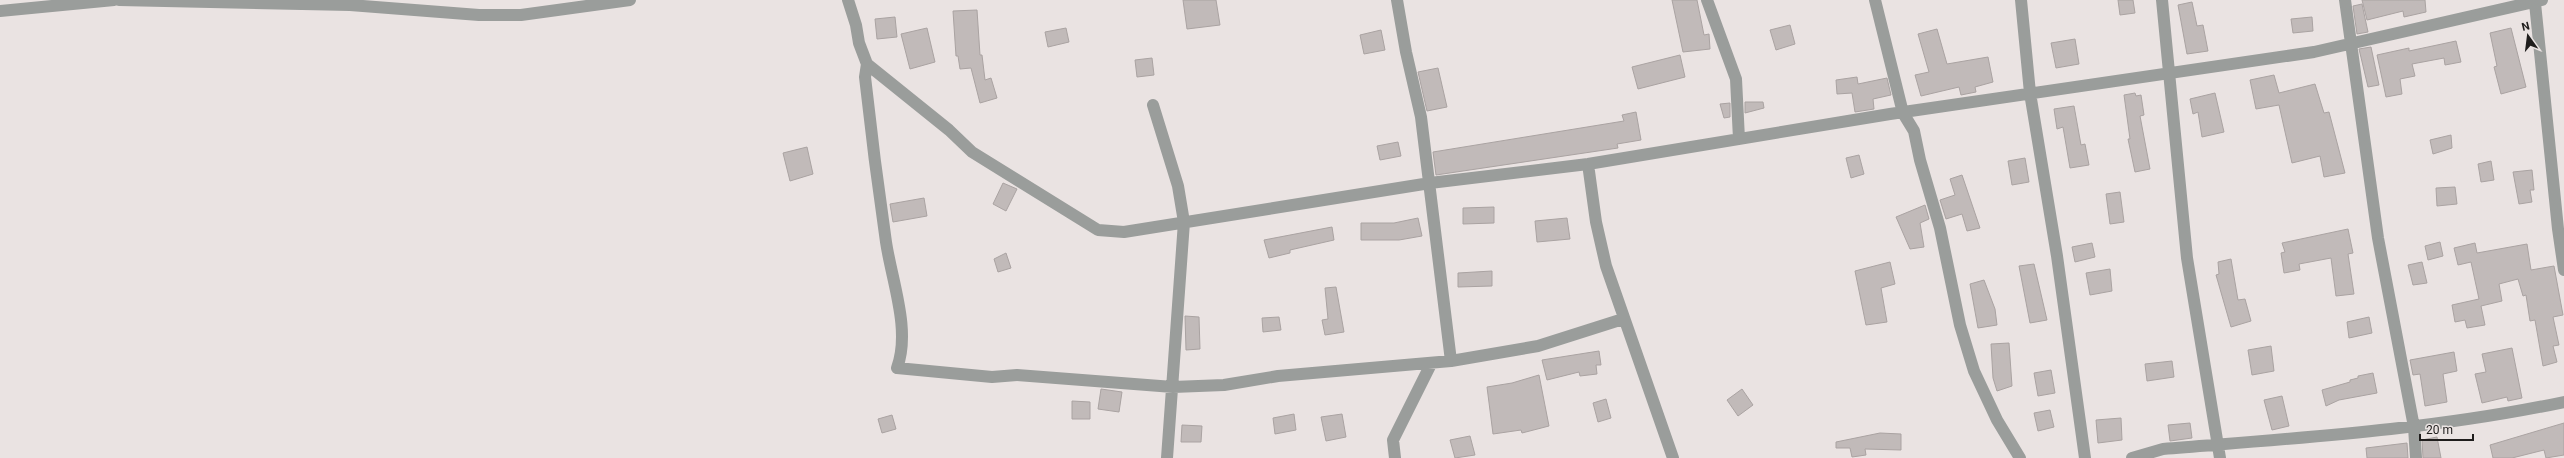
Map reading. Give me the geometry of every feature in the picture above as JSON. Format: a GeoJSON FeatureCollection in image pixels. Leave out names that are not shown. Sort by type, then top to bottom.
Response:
{"type":"FeatureCollection","features":[{"type":"Feature","properties":{"kind":"street"},"geometry":{"type":"LineString","coordinates":[[0,11],[114,0]]}},
{"type":"Feature","properties":{"kind":"street"},"geometry":{"type":"LineString","coordinates":[[119,0],[350,5],[507,15],[553,11],[630,0]]}},
{"type":"Feature","properties":{"kind":"street"},"geometry":{"type":"LineString","coordinates":[[848,0],[856,25],[859,44],[867,64],[949,130],[972,152],[1098,230],[1124,232],[1430,183],[1588,164],[2030,93],[2353,44],[2539,1],[2558,173],[2564,270]]}},
{"type":"Feature","properties":{"kind":"street"},"geometry":{"type":"LineString","coordinates":[[1397,0],[1406,52],[1421,117],[1451,361]]}},
{"type":"Feature","properties":{"kind":"street"},"geometry":{"type":"LineString","coordinates":[[1707,0],[1736,79],[1739,139]]}},
{"type":"Feature","properties":{"kind":"street"},"geometry":{"type":"LineString","coordinates":[[1875,0],[1903,113],[1914,131],[1920,160],[1940,228],[1960,325],[1974,371],[1997,420],[2020,458]]}},
{"type":"Feature","properties":{"kind":"street"},"geometry":{"type":"LineString","coordinates":[[2021,0],[2030,93],[2057,256],[2085,458]]}},
{"type":"Feature","properties":{"kind":"street"},"geometry":{"type":"LineString","coordinates":[[2162,0],[2187,258],[2219,444],[2220,458]]}},
{"type":"Feature","properties":{"kind":"street"},"geometry":{"type":"LineString","coordinates":[[2345,0],[2353,44],[2378,238],[2414,427],[2416,458]]}},
{"type":"Feature","properties":{"kind":"street"},"geometry":{"type":"LineString","coordinates":[[867,64],[865,77],[875,167],[900,321],[902,354],[897,368],[992,377],[1017,376],[1173,387],[1224,386],[1278,376],[1431,364],[1451,361],[1538,346],[1623,319]]}},
{"type":"Feature","properties":{"kind":"street"},"geometry":{"type":"LineString","coordinates":[[1153,105],[1178,186],[1184,222],[1176,310],[1173,387],[1169,404],[1167,458]]}},
{"type":"Feature","properties":{"kind":"street"},"geometry":{"type":"LineString","coordinates":[[1588,164],[1596,222],[1606,266],[1623,319],[1673,458]]}},
{"type":"Feature","properties":{"kind":"street"},"geometry":{"type":"LineString","coordinates":[[1395,458],[1393,440],[1431,364]]}},
{"type":"Feature","properties":{"kind":"street"},"geometry":{"type":"LineString","coordinates":[[2132,458],[2163,449],[2414,427],[2496,417],[2564,402]]}},
{"type":"Feature","properties":{"kind":"building"},"geometry":{"type":"Polygon","coordinates":[[[1183,0],[1216,0],[1220,25],[1187,29],[1183,0]]]}},
{"type":"Feature","properties":{"kind":"building"},"geometry":{"type":"Polygon","coordinates":[[[1672,0],[1697,0],[1704,35],[1709,34],[1710,49],[1683,52],[1672,0]]]}},
{"type":"Feature","properties":{"kind":"building"},"geometry":{"type":"Polygon","coordinates":[[[2118,0],[2133,0],[2135,13],[2120,15],[2118,0]]]}},
{"type":"Feature","properties":{"kind":"building"},"geometry":{"type":"Polygon","coordinates":[[[2362,0],[2425,0],[2426,12],[2404,17],[2403,11],[2367,20],[2362,0]]]}},
{"type":"Feature","properties":{"kind":"building"},"geometry":{"type":"Polygon","coordinates":[[[2192,2],[2197,26],[2203,25],[2208,51],[2187,54],[2178,5],[2192,2]]]}},
{"type":"Feature","properties":{"kind":"building"},"geometry":{"type":"Polygon","coordinates":[[[2362,4],[2368,32],[2357,34],[2353,6],[2362,4]]]}},
{"type":"Feature","properties":{"kind":"building"},"geometry":{"type":"Polygon","coordinates":[[[977,10],[980,55],[982,55],[985,80],[991,78],[997,98],[980,103],[971,68],[960,69],[958,56],[956,56],[953,11],[977,10]]]}},
{"type":"Feature","properties":{"kind":"building"},"geometry":{"type":"Polygon","coordinates":[[[895,17],[897,37],[877,39],[875,19],[895,17]]]}},
{"type":"Feature","properties":{"kind":"building"},"geometry":{"type":"Polygon","coordinates":[[[2312,17],[2313,31],[2293,33],[2291,19],[2312,17]]]}},
{"type":"Feature","properties":{"kind":"building"},"geometry":{"type":"Polygon","coordinates":[[[1790,25],[1795,44],[1776,50],[1770,30],[1790,25]]]}},
{"type":"Feature","properties":{"kind":"building"},"geometry":{"type":"Polygon","coordinates":[[[927,28],[935,62],[910,69],[901,34],[927,28]]]}},
{"type":"Feature","properties":{"kind":"building"},"geometry":{"type":"Polygon","coordinates":[[[1066,28],[1069,42],[1048,47],[1045,32],[1066,28]]]}},
{"type":"Feature","properties":{"kind":"building"},"geometry":{"type":"Polygon","coordinates":[[[2511,28],[2526,87],[2501,94],[2494,67],[2497,66],[2490,33],[2511,28]]]}},
{"type":"Feature","properties":{"kind":"building"},"geometry":{"type":"Polygon","coordinates":[[[1937,29],[1947,64],[1988,57],[1993,82],[1975,87],[1976,92],[1961,95],[1959,87],[1921,96],[1915,75],[1929,72],[1918,34],[1937,29]]]}},
{"type":"Feature","properties":{"kind":"building"},"geometry":{"type":"Polygon","coordinates":[[[1381,30],[1385,50],[1364,54],[1360,35],[1381,30]]]}},
{"type":"Feature","properties":{"kind":"building"},"geometry":{"type":"Polygon","coordinates":[[[2075,39],[2079,64],[2056,68],[2051,43],[2075,39]]]}},
{"type":"Feature","properties":{"kind":"building"},"geometry":{"type":"Polygon","coordinates":[[[2456,41],[2461,62],[2445,65],[2444,58],[2412,64],[2415,76],[2400,79],[2402,94],[2386,97],[2377,55],[2409,48],[2409,51],[2456,41]]]}},
{"type":"Feature","properties":{"kind":"building"},"geometry":{"type":"Polygon","coordinates":[[[2371,47],[2379,85],[2368,87],[2359,49],[2371,47]]]}},
{"type":"Feature","properties":{"kind":"building"},"geometry":{"type":"Polygon","coordinates":[[[1680,55],[1685,77],[1638,89],[1632,67],[1680,55]]]}},
{"type":"Feature","properties":{"kind":"building"},"geometry":{"type":"Polygon","coordinates":[[[1152,58],[1154,75],[1137,77],[1135,60],[1152,58]]]}},
{"type":"Feature","properties":{"kind":"building"},"geometry":{"type":"Polygon","coordinates":[[[1438,68],[1447,107],[1427,111],[1418,72],[1438,68]]]}},
{"type":"Feature","properties":{"kind":"building"},"geometry":{"type":"Polygon","coordinates":[[[2274,75],[2279,93],[2315,84],[2324,113],[2329,112],[2345,173],[2324,177],[2320,156],[2292,163],[2279,105],[2256,109],[2250,80],[2274,75]]]}},
{"type":"Feature","properties":{"kind":"building"},"geometry":{"type":"Polygon","coordinates":[[[1857,77],[1858,84],[1887,78],[1891,95],[1873,99],[1874,109],[1855,112],[1852,93],[1837,94],[1836,80],[1857,77]]]}},
{"type":"Feature","properties":{"kind":"building"},"geometry":{"type":"Polygon","coordinates":[[[2135,93],[2136,96],[2141,95],[2144,115],[2140,116],[2150,169],[2135,172],[2128,139],[2130,139],[2124,95],[2135,93]]]}},
{"type":"Feature","properties":{"kind":"building"},"geometry":{"type":"Polygon","coordinates":[[[2215,93],[2224,132],[2202,137],[2198,112],[2193,114],[2190,99],[2215,93]]]}},
{"type":"Feature","properties":{"kind":"building"},"geometry":{"type":"Polygon","coordinates":[[[1745,102],[1763,102],[1764,108],[1745,113],[1745,102]]]}},
{"type":"Feature","properties":{"kind":"building"},"geometry":{"type":"Polygon","coordinates":[[[1730,103],[1730,117],[1724,118],[1720,104],[1730,103]]]}},
{"type":"Feature","properties":{"kind":"building"},"geometry":{"type":"Polygon","coordinates":[[[2074,106],[2081,145],[2085,144],[2089,165],[2070,168],[2063,127],[2057,129],[2054,109],[2074,106]]]}},
{"type":"Feature","properties":{"kind":"building"},"geometry":{"type":"Polygon","coordinates":[[[1636,112],[1641,140],[1617,144],[1618,148],[1436,175],[1433,152],[1624,121],[1622,115],[1636,112]]]}},
{"type":"Feature","properties":{"kind":"building"},"geometry":{"type":"Polygon","coordinates":[[[2451,135],[2452,148],[2433,154],[2430,140],[2451,135]]]}},
{"type":"Feature","properties":{"kind":"building"},"geometry":{"type":"Polygon","coordinates":[[[1398,142],[1401,156],[1380,160],[1377,146],[1398,142]]]}},
{"type":"Feature","properties":{"kind":"building"},"geometry":{"type":"Polygon","coordinates":[[[807,147],[813,174],[790,181],[783,153],[807,147]]]}},
{"type":"Feature","properties":{"kind":"building"},"geometry":{"type":"Polygon","coordinates":[[[1859,155],[1864,174],[1851,178],[1846,158],[1859,155]]]}},
{"type":"Feature","properties":{"kind":"building"},"geometry":{"type":"Polygon","coordinates":[[[2025,158],[2029,182],[2012,185],[2008,161],[2025,158]]]}},
{"type":"Feature","properties":{"kind":"building"},"geometry":{"type":"Polygon","coordinates":[[[2491,161],[2494,180],[2481,182],[2478,164],[2491,161]]]}},
{"type":"Feature","properties":{"kind":"building"},"geometry":{"type":"Polygon","coordinates":[[[2532,170],[2534,190],[2530,190],[2532,202],[2519,204],[2513,172],[2532,170]]]}},
{"type":"Feature","properties":{"kind":"building"},"geometry":{"type":"Polygon","coordinates":[[[1962,175],[1980,228],[1967,231],[1962,214],[1946,219],[1940,200],[1955,195],[1950,179],[1962,175]]]}},
{"type":"Feature","properties":{"kind":"building"},"geometry":{"type":"Polygon","coordinates":[[[1003,183],[1017,189],[1006,211],[993,204],[1003,183]]]}},
{"type":"Feature","properties":{"kind":"building"},"geometry":{"type":"Polygon","coordinates":[[[2455,187],[2457,204],[2437,206],[2436,188],[2455,187]]]}},
{"type":"Feature","properties":{"kind":"building"},"geometry":{"type":"Polygon","coordinates":[[[2120,192],[2124,222],[2110,224],[2106,194],[2120,192]]]}},
{"type":"Feature","properties":{"kind":"building"},"geometry":{"type":"Polygon","coordinates":[[[924,198],[927,216],[893,222],[890,204],[924,198]]]}},
{"type":"Feature","properties":{"kind":"building"},"geometry":{"type":"Polygon","coordinates":[[[1925,205],[1929,219],[1920,223],[1924,247],[1910,249],[1896,217],[1925,205]]]}},
{"type":"Feature","properties":{"kind":"building"},"geometry":{"type":"Polygon","coordinates":[[[1494,207],[1494,223],[1463,224],[1463,208],[1494,207]]]}},
{"type":"Feature","properties":{"kind":"building"},"geometry":{"type":"Polygon","coordinates":[[[1418,218],[1422,236],[1399,240],[1361,240],[1361,223],[1394,223],[1418,218]]]}},
{"type":"Feature","properties":{"kind":"building"},"geometry":{"type":"Polygon","coordinates":[[[1567,218],[1570,239],[1537,242],[1535,221],[1567,218]]]}},
{"type":"Feature","properties":{"kind":"building"},"geometry":{"type":"Polygon","coordinates":[[[1332,227],[1334,240],[1290,250],[1290,253],[1269,258],[1264,240],[1332,227]]]}},
{"type":"Feature","properties":{"kind":"building"},"geometry":{"type":"Polygon","coordinates":[[[2348,229],[2353,253],[2348,254],[2354,294],[2336,296],[2331,258],[2299,264],[2300,270],[2284,273],[2281,253],[2285,252],[2282,243],[2348,229]]]}},
{"type":"Feature","properties":{"kind":"building"},"geometry":{"type":"Polygon","coordinates":[[[2440,242],[2443,256],[2428,260],[2425,246],[2440,242]]]}},
{"type":"Feature","properties":{"kind":"building"},"geometry":{"type":"Polygon","coordinates":[[[2092,243],[2095,257],[2075,262],[2072,247],[2092,243]]]}},
{"type":"Feature","properties":{"kind":"building"},"geometry":{"type":"Polygon","coordinates":[[[2475,243],[2477,253],[2527,244],[2531,270],[2554,266],[2563,315],[2553,317],[2559,345],[2553,346],[2557,362],[2543,366],[2535,320],[2530,321],[2526,295],[2523,296],[2518,279],[2499,284],[2502,301],[2481,306],[2485,325],[2467,328],[2465,320],[2455,322],[2452,305],[2479,299],[2471,262],[2458,265],[2454,248],[2475,243]]]}},
{"type":"Feature","properties":{"kind":"building"},"geometry":{"type":"Polygon","coordinates":[[[1006,253],[1011,268],[998,272],[994,259],[1006,253]]]}},
{"type":"Feature","properties":{"kind":"building"},"geometry":{"type":"Polygon","coordinates":[[[2231,259],[2238,300],[2245,299],[2251,321],[2231,327],[2216,275],[2219,274],[2218,262],[2231,259]]]}},
{"type":"Feature","properties":{"kind":"building"},"geometry":{"type":"Polygon","coordinates":[[[1890,262],[1895,284],[1881,288],[1887,322],[1866,325],[1855,271],[1890,262]]]}},
{"type":"Feature","properties":{"kind":"building"},"geometry":{"type":"Polygon","coordinates":[[[2422,262],[2427,283],[2413,285],[2408,265],[2422,262]]]}},
{"type":"Feature","properties":{"kind":"building"},"geometry":{"type":"Polygon","coordinates":[[[2034,264],[2047,320],[2030,323],[2019,266],[2034,264]]]}},
{"type":"Feature","properties":{"kind":"building"},"geometry":{"type":"Polygon","coordinates":[[[2110,269],[2112,291],[2090,295],[2086,273],[2110,269]]]}},
{"type":"Feature","properties":{"kind":"building"},"geometry":{"type":"Polygon","coordinates":[[[1492,271],[1492,286],[1458,287],[1458,273],[1492,271]]]}},
{"type":"Feature","properties":{"kind":"building"},"geometry":{"type":"Polygon","coordinates":[[[1984,280],[1995,309],[1997,325],[1978,328],[1970,284],[1984,280]]]}},
{"type":"Feature","properties":{"kind":"building"},"geometry":{"type":"Polygon","coordinates":[[[1336,287],[1344,332],[1325,335],[1322,320],[1328,319],[1325,288],[1336,287]]]}},
{"type":"Feature","properties":{"kind":"building"},"geometry":{"type":"Polygon","coordinates":[[[1185,316],[1199,317],[1200,349],[1186,350],[1185,316]]]}},
{"type":"Feature","properties":{"kind":"building"},"geometry":{"type":"Polygon","coordinates":[[[1279,317],[1281,330],[1263,332],[1262,318],[1279,317]]]}},
{"type":"Feature","properties":{"kind":"building"},"geometry":{"type":"Polygon","coordinates":[[[2369,317],[2372,333],[2349,338],[2347,322],[2369,317]]]}},
{"type":"Feature","properties":{"kind":"building"},"geometry":{"type":"Polygon","coordinates":[[[2009,343],[2012,386],[1997,391],[1993,378],[1991,344],[2009,343]]]}},
{"type":"Feature","properties":{"kind":"building"},"geometry":{"type":"Polygon","coordinates":[[[2271,346],[2274,371],[2252,375],[2248,350],[2271,346]]]}},
{"type":"Feature","properties":{"kind":"building"},"geometry":{"type":"Polygon","coordinates":[[[2512,348],[2522,398],[2508,401],[2507,397],[2482,403],[2475,374],[2486,372],[2482,354],[2512,348]]]}},
{"type":"Feature","properties":{"kind":"building"},"geometry":{"type":"Polygon","coordinates":[[[1599,351],[1601,365],[1596,365],[1597,374],[1580,376],[1579,372],[1547,380],[1542,360],[1599,351]]]}},
{"type":"Feature","properties":{"kind":"building"},"geometry":{"type":"Polygon","coordinates":[[[2454,352],[2457,371],[2443,374],[2447,402],[2425,406],[2420,374],[2413,375],[2410,360],[2454,352]]]}},
{"type":"Feature","properties":{"kind":"building"},"geometry":{"type":"Polygon","coordinates":[[[2172,361],[2174,377],[2147,381],[2145,364],[2172,361]]]}},
{"type":"Feature","properties":{"kind":"building"},"geometry":{"type":"Polygon","coordinates":[[[2051,370],[2055,393],[2038,396],[2034,373],[2051,370]]]}},
{"type":"Feature","properties":{"kind":"building"},"geometry":{"type":"Polygon","coordinates":[[[2373,373],[2377,393],[2339,400],[2326,406],[2322,390],[2350,382],[2350,380],[2358,378],[2358,376],[2373,373]]]}},
{"type":"Feature","properties":{"kind":"building"},"geometry":{"type":"Polygon","coordinates":[[[1539,375],[1549,426],[1522,433],[1521,430],[1493,434],[1487,387],[1512,383],[1539,375]]]}},
{"type":"Feature","properties":{"kind":"building"},"geometry":{"type":"Polygon","coordinates":[[[1101,389],[1122,392],[1119,412],[1098,409],[1101,389]]]}},
{"type":"Feature","properties":{"kind":"building"},"geometry":{"type":"Polygon","coordinates":[[[1742,389],[1753,405],[1738,416],[1727,400],[1742,389]]]}},
{"type":"Feature","properties":{"kind":"building"},"geometry":{"type":"Polygon","coordinates":[[[2282,396],[2289,426],[2272,430],[2264,400],[2282,396]]]}},
{"type":"Feature","properties":{"kind":"building"},"geometry":{"type":"Polygon","coordinates":[[[1606,399],[1611,418],[1598,422],[1593,403],[1606,399]]]}},
{"type":"Feature","properties":{"kind":"building"},"geometry":{"type":"Polygon","coordinates":[[[1072,401],[1090,402],[1090,419],[1072,419],[1072,401]]]}},
{"type":"Feature","properties":{"kind":"building"},"geometry":{"type":"Polygon","coordinates":[[[2050,410],[2054,427],[2038,431],[2034,413],[2050,410]]]}},
{"type":"Feature","properties":{"kind":"building"},"geometry":{"type":"Polygon","coordinates":[[[1294,414],[1296,430],[1275,434],[1273,418],[1294,414]]]}},
{"type":"Feature","properties":{"kind":"building"},"geometry":{"type":"Polygon","coordinates":[[[1342,414],[1346,437],[1326,441],[1321,417],[1342,414]]]}},
{"type":"Feature","properties":{"kind":"building"},"geometry":{"type":"Polygon","coordinates":[[[892,415],[896,429],[882,433],[878,419],[892,415]]]}},
{"type":"Feature","properties":{"kind":"building"},"geometry":{"type":"Polygon","coordinates":[[[2121,418],[2122,440],[2098,443],[2096,420],[2121,418]]]}},
{"type":"Feature","properties":{"kind":"building"},"geometry":{"type":"Polygon","coordinates":[[[2190,423],[2192,438],[2170,441],[2168,425],[2190,423]]]}},
{"type":"Feature","properties":{"kind":"building"},"geometry":{"type":"Polygon","coordinates":[[[2564,423],[2564,455],[2546,458],[2544,450],[2512,458],[2493,458],[2490,445],[2564,423]]]}},
{"type":"Feature","properties":{"kind":"building"},"geometry":{"type":"Polygon","coordinates":[[[1182,425],[1202,426],[1201,442],[1181,442],[1182,425]]]}},
{"type":"Feature","properties":{"kind":"building"},"geometry":{"type":"Polygon","coordinates":[[[1880,433],[1901,434],[1901,450],[1865,449],[1866,455],[1852,457],[1850,448],[1836,448],[1836,442],[1880,433]]]}},
{"type":"Feature","properties":{"kind":"building"},"geometry":{"type":"Polygon","coordinates":[[[1470,436],[1475,455],[1455,458],[1450,440],[1470,436]]]}},
{"type":"Feature","properties":{"kind":"building"},"geometry":{"type":"Polygon","coordinates":[[[2437,437],[2441,458],[2423,458],[2422,440],[2437,437]]]}},
{"type":"Feature","properties":{"kind":"building"},"geometry":{"type":"Polygon","coordinates":[[[2407,443],[2408,458],[2367,458],[2366,448],[2407,443]]]}}]}
